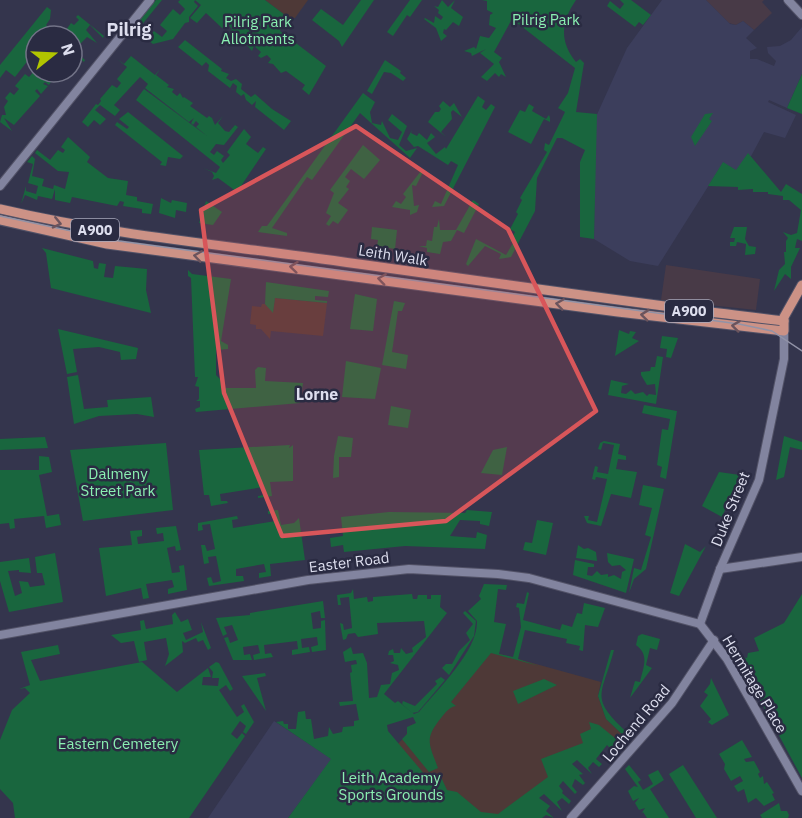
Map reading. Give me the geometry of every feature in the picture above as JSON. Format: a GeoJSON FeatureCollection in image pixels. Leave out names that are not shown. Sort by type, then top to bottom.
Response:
{"type":"FeatureCollection","features":[{"type":"Feature","properties":{"kind":"main road","name":"Leith Walk"},"geometry":{"type":"LineString","coordinates":[[0,209],[65,225],[137,237],[321,259],[784,326]]}},
{"type":"Feature","properties":{"kind":"main road","name":"Leith Walk"},"geometry":{"type":"LineString","coordinates":[[0,220],[107,244],[619,312],[784,326]]}},
{"type":"Feature","properties":{"kind":"main road"},"geometry":{"type":"LineString","coordinates":[[784,326],[802,285]]}},
{"type":"Feature","properties":{"kind":"street"},"geometry":{"type":"LineString","coordinates":[[0,186],[150,0]]}},
{"type":"Feature","properties":{"kind":"street"},"geometry":{"type":"LineString","coordinates":[[788,0],[802,15]]}},
{"type":"Feature","properties":{"kind":"street","name":"Duke Street"},"geometry":{"type":"LineString","coordinates":[[700,624],[720,569],[759,480],[784,359],[784,326]]}},
{"type":"Feature","properties":{"kind":"street"},"geometry":{"type":"LineString","coordinates":[[720,569],[802,557]]}},
{"type":"Feature","properties":{"kind":"street","name":"Easter Road"},"geometry":{"type":"LineString","coordinates":[[0,635],[285,584],[408,569],[498,573],[529,578],[700,624]]}},
{"type":"Feature","properties":{"kind":"street","name":"Hermitage Place"},"geometry":{"type":"LineString","coordinates":[[700,624],[727,659],[802,791]]}},
{"type":"Feature","properties":{"kind":"street","name":"Lochend Road"},"geometry":{"type":"LineString","coordinates":[[571,818],[672,703],[714,640]]}},
{"type":"Feature","properties":{"kind":"highlighted area"},"geometry":{"type":"Polygon","coordinates":[[[356,126],[508,229],[596,411],[446,521],[282,536],[224,393],[201,210],[356,126]]]}},
{"type":"Feature","properties":{"kind":"shaded area"},"geometry":{"type":"Polygon","coordinates":[[[265,0],[308,0],[295,18],[289,18],[265,0]]]}},
{"type":"Feature","properties":{"kind":"shaded area"},"geometry":{"type":"Polygon","coordinates":[[[662,0],[706,0],[730,24],[736,25],[743,21],[754,30],[746,38],[757,48],[750,51],[750,59],[757,59],[774,66],[776,61],[768,53],[767,47],[780,46],[791,40],[802,27],[802,74],[787,108],[769,100],[768,102],[796,115],[785,138],[764,132],[742,173],[721,166],[658,266],[630,261],[594,239],[595,119],[627,48],[662,0]]]}},
{"type":"Feature","properties":{"kind":"shaded area"},"geometry":{"type":"Polygon","coordinates":[[[706,0],[764,0],[762,2],[772,13],[754,30],[743,21],[736,25],[729,23],[706,0]]]}},
{"type":"Feature","properties":{"kind":"shaded area"},"geometry":{"type":"Polygon","coordinates":[[[666,265],[760,279],[756,310],[661,300],[666,265]]]}},
{"type":"Feature","properties":{"kind":"shaded area"},"geometry":{"type":"Polygon","coordinates":[[[275,298],[327,303],[323,336],[271,331],[270,339],[261,329],[256,329],[256,325],[250,324],[252,306],[261,307],[265,304],[273,312],[275,298]]]}},
{"type":"Feature","properties":{"kind":"shaded area"},"geometry":{"type":"Polygon","coordinates":[[[489,651],[601,682],[598,696],[606,719],[626,738],[615,750],[598,735],[519,818],[320,818],[406,736],[409,726],[434,717],[489,651]]]}},
{"type":"Feature","properties":{"kind":"shaded area"},"geometry":{"type":"Polygon","coordinates":[[[274,721],[332,759],[288,818],[208,818],[274,721]]]}},
{"type":"Feature","properties":{"kind":"green space"},"geometry":{"type":"Polygon","coordinates":[[[156,0],[162,0],[140,27],[150,36],[154,31],[162,37],[167,31],[160,25],[173,9],[180,15],[185,9],[178,2],[180,0],[195,0],[198,6],[189,17],[189,22],[185,23],[173,39],[153,44],[133,29],[156,0]]]}},
{"type":"Feature","properties":{"kind":"green space","name":"Pilrig Park Allotments"},"geometry":{"type":"Polygon","coordinates":[[[195,0],[265,0],[289,18],[280,31],[326,66],[309,95],[302,89],[305,85],[286,71],[281,73],[273,64],[268,63],[271,59],[267,55],[261,58],[258,56],[261,52],[254,46],[252,51],[245,43],[229,33],[232,29],[228,25],[222,28],[206,13],[197,23],[190,18],[201,5],[195,0]]]}},
{"type":"Feature","properties":{"kind":"green space"},"geometry":{"type":"Polygon","coordinates":[[[361,0],[374,0],[342,47],[339,41],[312,20],[321,9],[343,25],[361,0]]]}},
{"type":"Feature","properties":{"kind":"green space"},"geometry":{"type":"Polygon","coordinates":[[[410,0],[422,0],[410,17],[407,15],[393,36],[387,32],[410,0]]]}},
{"type":"Feature","properties":{"kind":"green space"},"geometry":{"type":"Polygon","coordinates":[[[442,0],[448,7],[455,0],[451,8],[463,17],[459,26],[453,22],[446,30],[444,29],[443,33],[447,36],[441,41],[436,28],[424,19],[434,23],[435,16],[441,20],[443,17],[434,6],[438,7],[442,0]]]}},
{"type":"Feature","properties":{"kind":"green space","name":"Pilrig Park"},"geometry":{"type":"Polygon","coordinates":[[[482,0],[576,0],[567,16],[564,31],[567,47],[576,62],[580,59],[584,63],[576,112],[597,114],[594,239],[580,237],[580,162],[585,150],[562,138],[557,138],[537,178],[535,211],[511,257],[499,259],[501,254],[485,246],[468,266],[466,264],[476,239],[506,255],[513,243],[510,241],[515,232],[510,229],[518,214],[516,212],[522,200],[520,198],[547,152],[544,150],[545,143],[549,145],[565,112],[558,108],[568,93],[575,68],[512,19],[494,52],[502,58],[499,62],[506,77],[501,74],[499,77],[495,73],[487,81],[481,77],[494,64],[480,53],[486,49],[472,56],[471,53],[464,51],[474,47],[476,49],[480,36],[489,38],[496,28],[489,25],[490,15],[493,13],[487,10],[487,1],[482,0]]]}},
{"type":"Feature","properties":{"kind":"green space"},"geometry":{"type":"Polygon","coordinates":[[[620,0],[631,0],[651,15],[643,25],[639,22],[635,27],[607,6],[610,1],[620,9],[624,4],[620,0]]]}},
{"type":"Feature","properties":{"kind":"green space"},"geometry":{"type":"Polygon","coordinates":[[[47,7],[51,10],[47,24],[33,24],[47,7]]]}},
{"type":"Feature","properties":{"kind":"green space"},"geometry":{"type":"Polygon","coordinates":[[[78,15],[104,36],[103,38],[90,25],[86,30],[97,43],[87,37],[84,40],[84,24],[75,24],[79,20],[76,17],[78,15]]]}},
{"type":"Feature","properties":{"kind":"green space"},"geometry":{"type":"Polygon","coordinates":[[[24,35],[24,65],[15,77],[6,70],[0,78],[0,65],[24,35]]]}},
{"type":"Feature","properties":{"kind":"green space"},"geometry":{"type":"Polygon","coordinates":[[[185,40],[222,69],[221,71],[229,74],[226,78],[231,81],[236,79],[242,84],[241,89],[251,97],[255,94],[272,109],[291,121],[284,130],[255,107],[256,101],[252,105],[246,100],[244,94],[241,96],[236,92],[237,86],[233,83],[230,88],[208,71],[209,65],[206,62],[202,66],[178,47],[185,40]]]}},
{"type":"Feature","properties":{"kind":"green space"},"geometry":{"type":"Polygon","coordinates":[[[131,56],[155,75],[160,69],[156,75],[169,85],[167,87],[174,89],[172,92],[177,96],[180,93],[183,98],[193,103],[190,106],[207,118],[209,116],[212,118],[215,125],[223,116],[218,123],[225,131],[229,132],[235,125],[238,127],[224,145],[216,144],[210,152],[214,155],[217,151],[224,156],[221,160],[223,163],[230,155],[227,152],[244,129],[251,137],[246,144],[258,153],[263,147],[266,149],[237,192],[218,178],[212,180],[214,176],[212,172],[203,168],[216,173],[220,167],[136,100],[144,89],[207,136],[196,127],[199,124],[196,121],[193,125],[191,123],[194,118],[189,122],[145,88],[148,84],[140,77],[114,105],[120,110],[115,116],[100,105],[95,110],[106,119],[100,125],[94,120],[88,127],[82,122],[112,85],[117,88],[121,83],[117,79],[127,67],[117,59],[124,64],[131,56]]]}},
{"type":"Feature","properties":{"kind":"green space"},"geometry":{"type":"Polygon","coordinates":[[[385,60],[401,71],[400,73],[406,78],[403,81],[391,73],[384,72],[372,94],[367,91],[385,60]]]}},
{"type":"Feature","properties":{"kind":"green space"},"geometry":{"type":"Polygon","coordinates":[[[802,74],[802,114],[787,108],[802,74]]]}},
{"type":"Feature","properties":{"kind":"green space"},"geometry":{"type":"Polygon","coordinates":[[[24,75],[24,84],[48,86],[41,94],[37,89],[35,91],[40,96],[14,125],[4,118],[12,131],[0,122],[2,115],[6,115],[4,107],[8,101],[5,98],[10,92],[14,95],[19,89],[15,86],[24,75]]]}},
{"type":"Feature","properties":{"kind":"green space"},"geometry":{"type":"Polygon","coordinates":[[[363,93],[375,102],[370,112],[372,123],[381,125],[382,121],[390,138],[398,140],[402,132],[388,120],[392,114],[407,126],[399,145],[406,151],[417,148],[410,158],[360,113],[312,180],[307,177],[272,228],[287,233],[287,236],[258,232],[262,226],[267,226],[363,93]]]}},
{"type":"Feature","properties":{"kind":"green space"},"geometry":{"type":"Polygon","coordinates":[[[478,96],[485,101],[482,107],[486,110],[491,104],[495,107],[444,206],[432,207],[435,201],[441,204],[458,165],[451,161],[448,165],[418,146],[414,147],[407,139],[412,130],[411,133],[417,136],[419,133],[427,140],[431,133],[435,137],[427,143],[436,154],[445,147],[446,149],[478,96]]]}},
{"type":"Feature","properties":{"kind":"green space"},"geometry":{"type":"Polygon","coordinates":[[[443,101],[450,107],[454,103],[462,117],[453,110],[451,112],[452,119],[441,132],[446,137],[428,122],[435,112],[439,112],[441,109],[439,106],[443,101]]]}},
{"type":"Feature","properties":{"kind":"green space"},"geometry":{"type":"Polygon","coordinates":[[[529,104],[534,107],[532,111],[546,119],[549,115],[550,118],[550,122],[544,119],[531,144],[508,132],[520,110],[525,112],[529,104]]]}},
{"type":"Feature","properties":{"kind":"green space"},"geometry":{"type":"Polygon","coordinates":[[[128,112],[183,156],[180,159],[168,157],[166,166],[160,165],[162,162],[115,125],[117,122],[127,129],[129,127],[119,119],[128,112]]]}},
{"type":"Feature","properties":{"kind":"green space"},"geometry":{"type":"Polygon","coordinates":[[[713,113],[709,119],[712,121],[695,146],[691,137],[705,114],[713,113]]]}},
{"type":"Feature","properties":{"kind":"green space"},"geometry":{"type":"Polygon","coordinates":[[[68,137],[90,157],[87,162],[108,178],[128,181],[126,195],[137,197],[137,201],[153,204],[151,214],[142,213],[142,209],[123,206],[124,202],[120,201],[117,206],[72,197],[70,203],[55,200],[55,189],[52,199],[38,196],[37,200],[25,195],[21,204],[26,186],[26,191],[36,194],[38,186],[28,183],[33,164],[27,162],[32,156],[35,159],[32,176],[44,179],[42,186],[53,189],[54,185],[65,189],[69,172],[58,171],[35,153],[37,150],[50,160],[58,150],[63,153],[65,150],[61,147],[68,137]]]}},
{"type":"Feature","properties":{"kind":"green space"},"geometry":{"type":"Polygon","coordinates":[[[363,145],[380,160],[364,179],[351,169],[345,177],[350,181],[346,187],[349,189],[338,203],[348,210],[338,224],[333,221],[329,226],[326,224],[331,216],[326,213],[334,193],[330,190],[363,145]]]}},
{"type":"Feature","properties":{"kind":"green space"},"geometry":{"type":"Polygon","coordinates":[[[748,153],[781,192],[786,184],[802,194],[802,241],[797,239],[795,248],[800,248],[791,267],[791,279],[785,274],[774,291],[779,270],[785,264],[784,252],[786,252],[788,238],[783,232],[791,235],[797,233],[801,210],[789,200],[783,200],[783,196],[768,194],[768,192],[753,192],[753,189],[738,190],[738,187],[708,186],[723,162],[736,170],[748,153]]]}},
{"type":"Feature","properties":{"kind":"green space"},"geometry":{"type":"Polygon","coordinates":[[[421,171],[423,172],[416,186],[412,185],[414,206],[419,205],[417,212],[410,215],[410,210],[392,207],[396,201],[401,204],[406,197],[403,194],[421,171]]]}},
{"type":"Feature","properties":{"kind":"green space"},"geometry":{"type":"Polygon","coordinates":[[[161,198],[171,203],[172,200],[187,203],[186,212],[176,210],[175,218],[159,213],[161,198]]]}},
{"type":"Feature","properties":{"kind":"green space"},"geometry":{"type":"Polygon","coordinates":[[[473,200],[479,204],[464,233],[457,230],[451,241],[443,242],[440,254],[427,252],[427,248],[419,246],[426,246],[427,240],[432,241],[434,227],[437,227],[439,219],[440,230],[456,230],[473,200]]]}},
{"type":"Feature","properties":{"kind":"green space"},"geometry":{"type":"Polygon","coordinates":[[[206,201],[222,212],[213,225],[199,223],[206,201]]]}},
{"type":"Feature","properties":{"kind":"green space"},"geometry":{"type":"Polygon","coordinates":[[[372,227],[397,230],[395,249],[377,246],[378,240],[371,239],[372,227]]]}},
{"type":"Feature","properties":{"kind":"green space"},"geometry":{"type":"Polygon","coordinates":[[[734,227],[747,227],[745,239],[749,246],[756,247],[755,254],[745,255],[746,244],[737,242],[736,246],[730,246],[730,242],[734,242],[735,238],[730,238],[734,227]]]}},
{"type":"Feature","properties":{"kind":"green space"},"geometry":{"type":"Polygon","coordinates":[[[42,248],[93,261],[94,268],[98,269],[99,263],[106,264],[104,277],[113,278],[115,266],[147,269],[146,290],[151,313],[51,288],[46,253],[42,248]]]}},
{"type":"Feature","properties":{"kind":"green space"},"geometry":{"type":"Polygon","coordinates":[[[188,270],[192,274],[231,279],[221,341],[228,345],[228,349],[216,350],[216,375],[223,382],[223,388],[256,388],[255,370],[258,367],[266,368],[265,381],[303,383],[300,403],[196,412],[195,409],[200,407],[200,401],[196,401],[199,399],[199,387],[195,386],[198,377],[195,377],[191,278],[188,276],[188,270]]]}},
{"type":"Feature","properties":{"kind":"green space"},"geometry":{"type":"Polygon","coordinates":[[[266,282],[329,291],[328,297],[315,296],[315,300],[327,301],[327,303],[275,298],[273,313],[265,304],[266,282]]]}},
{"type":"Feature","properties":{"kind":"green space"},"geometry":{"type":"Polygon","coordinates":[[[355,294],[377,299],[373,331],[350,329],[355,294]]]}},
{"type":"Feature","properties":{"kind":"green space"},"geometry":{"type":"Polygon","coordinates":[[[394,301],[405,303],[402,311],[398,311],[392,352],[408,355],[406,369],[382,365],[394,301]]]}},
{"type":"Feature","properties":{"kind":"green space"},"geometry":{"type":"Polygon","coordinates":[[[58,329],[138,348],[136,359],[121,360],[120,352],[99,347],[73,349],[77,372],[67,374],[58,329]]]}},
{"type":"Feature","properties":{"kind":"green space"},"geometry":{"type":"Polygon","coordinates":[[[619,330],[629,334],[630,331],[636,332],[632,338],[639,341],[615,356],[619,330]]]}},
{"type":"Feature","properties":{"kind":"green space"},"geometry":{"type":"Polygon","coordinates":[[[662,336],[678,338],[671,358],[666,357],[667,349],[660,348],[662,336]]]}},
{"type":"Feature","properties":{"kind":"green space"},"geometry":{"type":"Polygon","coordinates":[[[657,356],[663,357],[656,404],[608,395],[611,380],[629,384],[622,386],[621,393],[626,394],[631,390],[635,394],[643,392],[647,396],[656,395],[655,384],[647,385],[641,372],[650,371],[651,367],[655,367],[657,356]]]}},
{"type":"Feature","properties":{"kind":"green space"},"geometry":{"type":"Polygon","coordinates":[[[346,361],[381,368],[375,399],[342,397],[346,361]]]}},
{"type":"Feature","properties":{"kind":"green space"},"geometry":{"type":"Polygon","coordinates":[[[78,375],[84,409],[108,407],[107,400],[151,397],[154,417],[137,414],[99,416],[74,424],[67,377],[78,375]]]}},
{"type":"Feature","properties":{"kind":"green space"},"geometry":{"type":"Polygon","coordinates":[[[644,405],[677,411],[666,479],[660,477],[662,467],[657,465],[662,429],[668,430],[670,419],[642,413],[644,405]]]}},
{"type":"Feature","properties":{"kind":"green space"},"geometry":{"type":"Polygon","coordinates":[[[391,406],[411,410],[408,428],[388,425],[391,406]]]}},
{"type":"Feature","properties":{"kind":"green space"},"geometry":{"type":"Polygon","coordinates":[[[338,436],[353,438],[351,457],[339,457],[339,477],[333,478],[334,456],[338,436]]]}},
{"type":"Feature","properties":{"kind":"green space"},"geometry":{"type":"Polygon","coordinates":[[[784,436],[802,442],[802,450],[790,447],[784,477],[776,480],[784,436]]]}},
{"type":"Feature","properties":{"kind":"green space"},"geometry":{"type":"Polygon","coordinates":[[[45,437],[48,448],[0,450],[0,439],[45,437]]]}},
{"type":"Feature","properties":{"kind":"green space"},"geometry":{"type":"Polygon","coordinates":[[[604,441],[620,444],[618,454],[626,456],[626,460],[618,459],[616,469],[637,472],[631,498],[611,494],[601,526],[587,523],[584,516],[589,516],[588,520],[597,522],[607,479],[596,477],[595,480],[592,479],[595,466],[598,467],[597,472],[608,474],[614,445],[603,443],[601,450],[598,449],[600,443],[604,441]]]}},
{"type":"Feature","properties":{"kind":"green space","name":"Dalmeny Street Park"},"geometry":{"type":"Polygon","coordinates":[[[166,443],[173,510],[83,521],[70,450],[166,443]]]}},
{"type":"Feature","properties":{"kind":"green space"},"geometry":{"type":"Polygon","coordinates":[[[290,445],[289,448],[293,445],[293,481],[270,482],[272,496],[258,498],[264,495],[263,487],[220,494],[221,501],[228,503],[211,506],[209,495],[204,495],[199,450],[290,445]]]}},
{"type":"Feature","properties":{"kind":"green space"},"geometry":{"type":"Polygon","coordinates":[[[507,447],[502,475],[481,473],[493,450],[507,447]]]}},
{"type":"Feature","properties":{"kind":"green space"},"geometry":{"type":"Polygon","coordinates":[[[39,456],[49,457],[52,472],[39,475],[47,516],[59,514],[61,525],[46,528],[44,516],[14,519],[15,528],[10,529],[9,523],[0,524],[0,470],[39,470],[39,456]]]}},
{"type":"Feature","properties":{"kind":"green space"},"geometry":{"type":"Polygon","coordinates":[[[719,472],[740,475],[722,517],[702,506],[719,472]]]}},
{"type":"Feature","properties":{"kind":"green space"},"geometry":{"type":"Polygon","coordinates":[[[643,485],[664,489],[646,569],[634,579],[629,593],[634,568],[641,570],[651,537],[645,535],[652,508],[639,505],[643,485]]]}},
{"type":"Feature","properties":{"kind":"green space"},"geometry":{"type":"Polygon","coordinates":[[[278,510],[281,525],[294,523],[299,518],[305,560],[270,564],[271,576],[259,578],[259,573],[266,572],[264,564],[236,569],[236,576],[243,576],[244,581],[209,586],[207,578],[211,577],[213,583],[221,581],[216,556],[208,557],[209,563],[204,564],[201,545],[205,545],[207,551],[215,549],[210,524],[202,525],[203,530],[198,531],[198,523],[237,516],[238,519],[232,520],[233,528],[276,521],[275,513],[268,514],[268,511],[278,510]]]}},
{"type":"Feature","properties":{"kind":"green space"},"geometry":{"type":"Polygon","coordinates":[[[467,510],[492,512],[489,526],[480,524],[480,521],[460,520],[450,536],[476,538],[477,532],[487,535],[485,549],[405,546],[344,552],[343,545],[331,547],[330,538],[343,536],[341,517],[389,512],[465,513],[467,510]]]}},
{"type":"Feature","properties":{"kind":"green space"},"geometry":{"type":"Polygon","coordinates":[[[537,520],[553,523],[546,555],[523,550],[525,542],[532,543],[537,520]]]}},
{"type":"Feature","properties":{"kind":"green space"},"geometry":{"type":"Polygon","coordinates":[[[176,526],[181,550],[176,551],[175,546],[167,548],[172,573],[180,572],[179,566],[184,565],[187,590],[168,594],[168,589],[174,587],[172,580],[146,584],[149,598],[143,599],[141,588],[106,596],[99,548],[132,545],[130,531],[142,530],[142,536],[137,537],[138,544],[164,541],[163,533],[157,534],[156,528],[176,526]]]}},
{"type":"Feature","properties":{"kind":"green space"},"geometry":{"type":"Polygon","coordinates":[[[685,544],[700,552],[706,546],[679,596],[670,593],[685,544]]]}},
{"type":"Feature","properties":{"kind":"green space"},"geometry":{"type":"Polygon","coordinates":[[[578,545],[596,552],[597,561],[576,558],[578,545]]]}},
{"type":"Feature","properties":{"kind":"green space"},"geometry":{"type":"Polygon","coordinates":[[[55,553],[63,602],[9,612],[0,581],[0,562],[29,558],[31,573],[19,572],[19,570],[8,571],[15,596],[22,593],[19,581],[28,582],[30,587],[45,585],[42,573],[37,573],[35,557],[55,553]]]}},
{"type":"Feature","properties":{"kind":"green space"},"geometry":{"type":"Polygon","coordinates":[[[607,553],[634,559],[626,593],[573,575],[575,560],[594,564],[594,567],[588,567],[587,575],[592,576],[597,571],[601,575],[608,574],[608,577],[614,575],[621,579],[622,572],[626,570],[620,565],[612,566],[608,562],[607,553]]]}},
{"type":"Feature","properties":{"kind":"green space","name":"Leith Academy Sports Grounds"},"geometry":{"type":"Polygon","coordinates":[[[484,584],[507,585],[506,590],[498,589],[494,622],[506,624],[499,654],[513,657],[521,627],[519,608],[516,607],[517,603],[524,604],[527,592],[529,593],[523,620],[560,630],[562,624],[572,627],[577,613],[582,614],[584,603],[605,608],[598,627],[585,625],[583,651],[579,650],[580,646],[566,643],[567,639],[525,630],[518,659],[539,666],[491,653],[451,702],[456,706],[446,712],[432,731],[430,742],[438,768],[429,772],[402,739],[407,734],[407,727],[416,723],[413,717],[387,725],[388,731],[426,776],[434,774],[435,779],[441,777],[447,790],[457,792],[481,812],[498,814],[548,777],[541,759],[583,743],[580,734],[591,729],[589,722],[599,725],[621,743],[613,751],[607,745],[596,759],[602,764],[599,767],[593,762],[588,768],[592,774],[577,760],[572,764],[583,774],[579,775],[585,783],[583,785],[575,779],[572,786],[577,792],[575,794],[563,781],[559,786],[562,793],[571,801],[569,804],[562,798],[557,802],[562,811],[544,794],[539,798],[550,806],[546,811],[554,818],[546,815],[542,818],[288,818],[331,759],[276,722],[283,721],[284,724],[288,724],[288,729],[296,729],[298,712],[305,711],[306,719],[311,719],[314,739],[328,736],[329,727],[333,734],[342,732],[343,727],[354,726],[354,721],[359,720],[356,704],[340,706],[339,702],[353,701],[350,673],[352,672],[351,665],[357,664],[356,660],[345,662],[343,652],[351,647],[353,654],[363,653],[367,663],[369,698],[377,697],[381,685],[390,684],[392,673],[399,670],[398,665],[390,663],[394,661],[393,655],[388,655],[389,651],[393,649],[394,653],[400,653],[401,648],[406,654],[413,652],[412,648],[426,637],[424,621],[377,623],[378,634],[358,637],[355,633],[348,634],[343,640],[340,623],[343,624],[344,630],[352,628],[349,597],[340,598],[341,605],[338,605],[337,595],[351,593],[353,589],[354,599],[367,597],[368,602],[373,601],[373,597],[412,594],[413,599],[417,599],[418,595],[427,595],[427,599],[431,599],[431,595],[441,595],[440,607],[447,613],[384,694],[395,703],[398,701],[414,714],[419,712],[446,681],[471,645],[476,633],[477,621],[468,611],[481,599],[479,596],[484,584]]]}},
{"type":"Feature","properties":{"kind":"green space"},"geometry":{"type":"Polygon","coordinates":[[[802,594],[802,778],[736,656],[747,658],[748,653],[759,651],[754,638],[784,623],[802,594]]]}},
{"type":"Feature","properties":{"kind":"green space"},"geometry":{"type":"Polygon","coordinates":[[[323,601],[325,618],[321,618],[320,611],[311,613],[313,629],[321,628],[321,621],[325,620],[326,650],[312,652],[311,647],[318,645],[317,637],[301,639],[302,648],[309,647],[310,652],[292,655],[292,650],[298,649],[297,641],[264,645],[265,654],[271,653],[273,657],[254,660],[253,655],[260,653],[258,645],[243,647],[244,655],[250,654],[252,660],[233,660],[224,638],[228,637],[230,643],[238,640],[232,625],[224,627],[227,634],[223,636],[216,618],[250,615],[250,613],[323,601]]]}},
{"type":"Feature","properties":{"kind":"green space"},"geometry":{"type":"Polygon","coordinates":[[[465,611],[476,621],[474,636],[449,675],[442,668],[446,664],[452,664],[459,651],[470,640],[466,633],[473,624],[463,613],[465,611]]]}},
{"type":"Feature","properties":{"kind":"green space"},"geometry":{"type":"Polygon","coordinates":[[[175,612],[181,622],[188,619],[192,630],[183,633],[186,640],[203,632],[201,622],[211,648],[208,650],[203,640],[198,642],[196,638],[185,643],[182,641],[183,652],[165,666],[169,654],[166,638],[144,642],[147,660],[139,662],[134,641],[121,643],[111,635],[141,630],[140,621],[144,620],[146,629],[173,624],[172,615],[175,612]]]}},
{"type":"Feature","properties":{"kind":"green space"},"geometry":{"type":"Polygon","coordinates":[[[642,634],[660,639],[657,650],[650,648],[646,665],[652,668],[630,698],[635,681],[640,682],[644,667],[643,653],[636,645],[638,636],[642,634]]]}},
{"type":"Feature","properties":{"kind":"green space","name":"Eastern Cemetery"},"geometry":{"type":"Polygon","coordinates":[[[58,645],[60,654],[31,660],[40,681],[142,662],[177,692],[208,668],[211,677],[203,677],[202,685],[218,686],[219,678],[212,678],[213,672],[209,667],[216,662],[219,663],[233,689],[230,691],[226,685],[219,690],[237,717],[244,712],[241,706],[244,704],[254,722],[246,734],[243,732],[246,726],[240,721],[231,734],[237,739],[242,733],[245,736],[189,818],[15,818],[13,803],[0,789],[0,740],[12,710],[30,693],[25,688],[19,689],[30,685],[21,652],[58,645]]]}},
{"type":"Feature","properties":{"kind":"green space"},"geometry":{"type":"Polygon","coordinates":[[[611,650],[614,650],[603,687],[603,703],[616,722],[629,734],[626,738],[606,719],[598,696],[611,650]]]}},
{"type":"Feature","properties":{"kind":"green space"},"geometry":{"type":"Polygon","coordinates":[[[265,673],[266,676],[257,678],[266,711],[242,676],[265,673]]]}},
{"type":"Feature","properties":{"kind":"green space"},"geometry":{"type":"Polygon","coordinates":[[[441,677],[445,680],[418,712],[412,713],[402,704],[403,701],[415,706],[441,677]]]}},
{"type":"Feature","properties":{"kind":"green space"},"geometry":{"type":"Polygon","coordinates":[[[711,678],[729,715],[712,725],[708,722],[711,719],[700,706],[708,695],[704,692],[711,678]]]}},
{"type":"Feature","properties":{"kind":"green space"},"geometry":{"type":"Polygon","coordinates":[[[544,679],[557,685],[518,704],[513,691],[544,679]]]}},
{"type":"Feature","properties":{"kind":"green space"},"geometry":{"type":"Polygon","coordinates":[[[742,740],[752,757],[744,759],[746,762],[754,761],[760,772],[758,774],[760,778],[763,776],[764,784],[767,782],[774,793],[772,794],[775,800],[764,806],[756,798],[748,803],[744,789],[738,792],[734,786],[743,781],[740,776],[731,781],[719,754],[742,740]]]}},
{"type":"Feature","properties":{"kind":"green space"},"geometry":{"type":"Polygon","coordinates":[[[629,765],[641,780],[638,782],[643,790],[653,784],[648,775],[658,770],[664,780],[650,789],[669,818],[647,818],[643,812],[641,814],[645,808],[639,810],[635,803],[639,798],[633,801],[628,791],[634,786],[638,787],[625,769],[629,765]]]}},
{"type":"Feature","properties":{"kind":"green space"},"geometry":{"type":"Polygon","coordinates":[[[683,765],[717,818],[696,818],[669,774],[683,765]]]}},
{"type":"Feature","properties":{"kind":"green space"},"geometry":{"type":"Polygon","coordinates":[[[779,803],[781,811],[787,811],[788,818],[762,818],[760,815],[779,803]]]}},
{"type":"Feature","properties":{"kind":"tram line"},"geometry":{"type":"LineString","coordinates":[[0,216],[119,241],[739,324],[772,331],[802,351]]}},
{"type":"Feature","properties":{"kind":"district","name":"Pilrig"},"geometry":{"type":"Point","coordinates":[129,29]}},
{"type":"Feature","properties":{"kind":"district","name":"Lorne"},"geometry":{"type":"Point","coordinates":[317,394]}}]}
